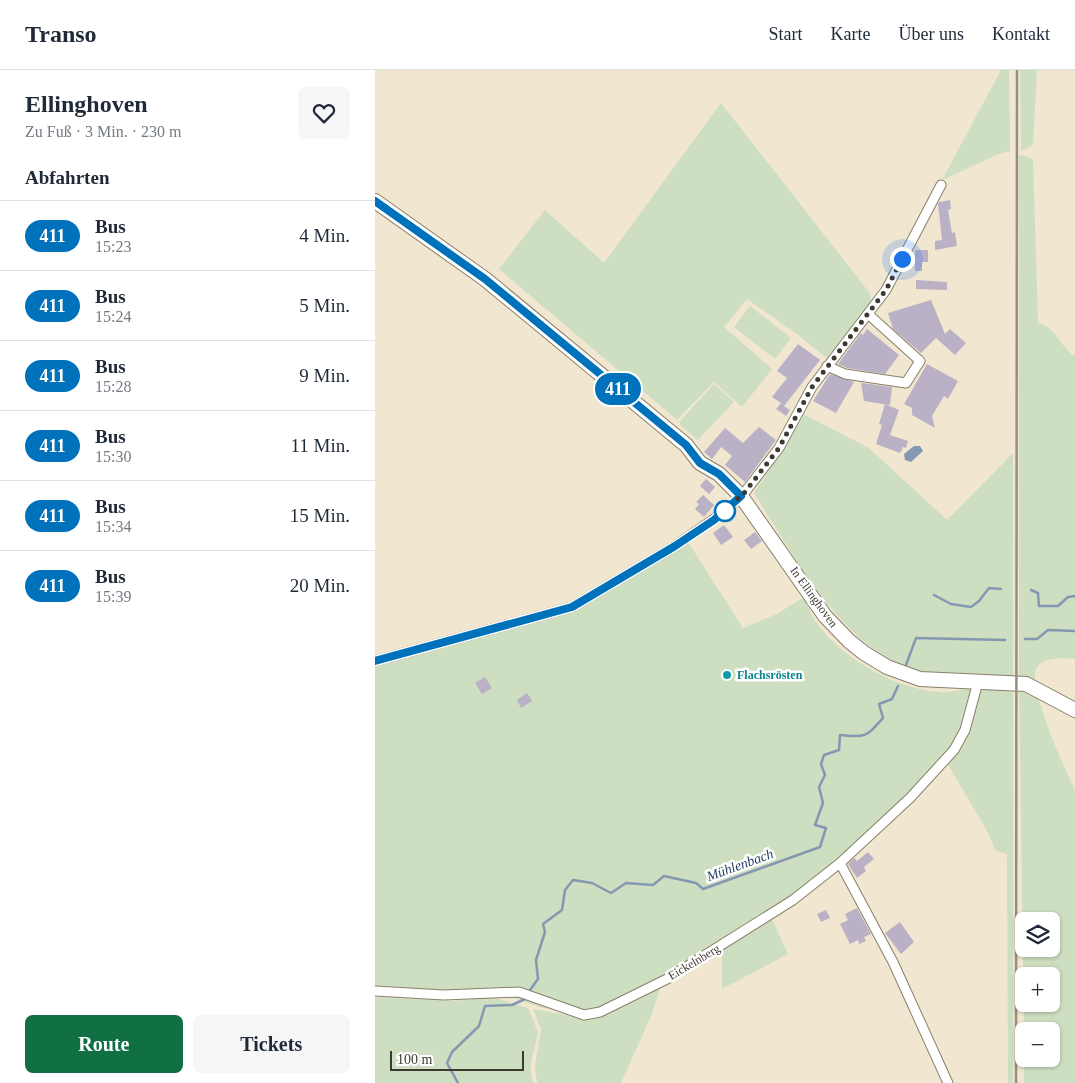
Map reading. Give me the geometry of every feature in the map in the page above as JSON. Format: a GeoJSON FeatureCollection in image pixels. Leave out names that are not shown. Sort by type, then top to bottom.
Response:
{"type":"FeatureCollection","features":[{"type":"Feature","properties":{"kind":"street"},"geometry":{"type":"LineString","coordinates":[[375,661],[572,607],[675,546],[714,520],[741,496],[779,448],[812,387],[886,290],[941,185]]}},
{"type":"Feature","properties":{"kind":"street","name":"In Ellinghoven"},"geometry":{"type":"LineString","coordinates":[[375,201],[485,279],[686,445],[700,463],[719,474],[741,496],[825,616],[849,641],[887,666],[920,678],[978,682]]}},
{"type":"Feature","properties":{"kind":"street"},"geometry":{"type":"LineString","coordinates":[[827,366],[845,374],[906,383],[921,361],[868,314]]}},
{"type":"Feature","properties":{"kind":"street"},"geometry":{"type":"LineString","coordinates":[[978,682],[1026,684],[1075,710]]}},
{"type":"Feature","properties":{"kind":"street","name":"Eickelnberg"},"geometry":{"type":"LineString","coordinates":[[375,991],[411,991],[444,995],[519,992],[584,1015],[600,1012],[667,979],[793,900],[840,862],[910,798],[954,750],[965,730],[978,682]]}},
{"type":"Feature","properties":{"kind":"street"},"geometry":{"type":"LineString","coordinates":[[840,862],[893,962],[948,1083]]}},
{"type":"Feature","properties":{"kind":"green space"},"geometry":{"type":"Polygon","coordinates":[[[1001,70],[1009,70],[1010,151],[999,154],[942,180],[1001,70]]]}},
{"type":"Feature","properties":{"kind":"green space"},"geometry":{"type":"Polygon","coordinates":[[[1020,70],[1037,70],[1033,145],[1021,151],[1020,70]]]}},
{"type":"Feature","properties":{"kind":"green space"},"geometry":{"type":"Polygon","coordinates":[[[721,103],[869,292],[872,303],[828,359],[797,334],[747,299],[724,327],[772,369],[742,407],[714,382],[677,420],[499,269],[545,210],[604,263],[721,103]]]}},
{"type":"Feature","properties":{"kind":"green space"},"geometry":{"type":"Polygon","coordinates":[[[1022,155],[1033,159],[1038,323],[1054,333],[1065,348],[1075,356],[1075,659],[1054,659],[1043,662],[1036,669],[1035,678],[1042,710],[1075,790],[1075,1083],[1024,1083],[1024,1067],[1060,1067],[1060,1022],[1024,1022],[1024,1012],[1060,1012],[1060,967],[1023,967],[1023,957],[1060,957],[1060,912],[1022,912],[1019,680],[1019,156],[1022,155]]]}},
{"type":"Feature","properties":{"kind":"green space"},"geometry":{"type":"Polygon","coordinates":[[[750,306],[791,338],[775,359],[734,327],[750,306]]]}},
{"type":"Feature","properties":{"kind":"green space"},"geometry":{"type":"Polygon","coordinates":[[[714,384],[734,402],[698,440],[680,425],[680,421],[714,384]]]}},
{"type":"Feature","properties":{"kind":"green space"},"geometry":{"type":"Polygon","coordinates":[[[803,414],[869,448],[947,520],[1013,453],[1013,1083],[1008,1083],[1007,854],[996,851],[986,829],[947,763],[853,849],[794,894],[755,921],[607,1010],[566,1011],[539,1007],[498,992],[375,992],[375,666],[567,613],[583,606],[688,542],[743,628],[777,614],[804,597],[816,622],[829,638],[857,661],[889,679],[923,690],[940,692],[979,687],[918,670],[884,656],[864,642],[846,624],[828,604],[795,559],[754,493],[789,440],[803,414]]]}},
{"type":"Feature","properties":{"kind":"green space"},"geometry":{"type":"Polygon","coordinates":[[[771,917],[788,954],[722,989],[722,947],[771,917]]]}},
{"type":"Feature","properties":{"kind":"green space"},"geometry":{"type":"Polygon","coordinates":[[[660,988],[652,1014],[621,1083],[537,1083],[535,1066],[541,1029],[533,1009],[583,1018],[608,1014],[632,1000],[660,988]]]}},
{"type":"Feature","properties":{"kind":"green space"},"geometry":{"type":"Polygon","coordinates":[[[375,997],[453,1001],[492,997],[528,1008],[538,1032],[530,1067],[533,1083],[375,1083],[375,997]]]}},
{"type":"Feature","properties":{"kind":"water"},"geometry":{"type":"Polygon","coordinates":[[[914,446],[920,446],[923,451],[911,462],[905,460],[904,454],[914,446]]]}},
{"type":"Feature","properties":{"kind":"building"},"geometry":{"type":"Polygon","coordinates":[[[950,200],[951,209],[948,210],[952,233],[955,232],[957,246],[935,250],[935,241],[942,240],[938,204],[939,202],[950,200]]]}},
{"type":"Feature","properties":{"kind":"building"},"geometry":{"type":"Polygon","coordinates":[[[915,250],[928,250],[928,262],[922,262],[922,271],[915,271],[915,250]]]}},
{"type":"Feature","properties":{"kind":"building"},"geometry":{"type":"Polygon","coordinates":[[[916,280],[947,282],[947,290],[916,289],[916,280]]]}},
{"type":"Feature","properties":{"kind":"building"},"geometry":{"type":"Polygon","coordinates":[[[931,300],[945,334],[950,329],[966,343],[955,355],[936,338],[921,353],[893,329],[888,313],[931,300]]]}},
{"type":"Feature","properties":{"kind":"building"},"geometry":{"type":"Polygon","coordinates":[[[867,329],[899,355],[885,374],[847,368],[838,364],[861,333],[863,335],[867,329]]]}},
{"type":"Feature","properties":{"kind":"building"},"geometry":{"type":"Polygon","coordinates":[[[798,344],[820,360],[784,406],[790,410],[786,416],[776,409],[781,403],[772,397],[787,378],[777,371],[798,344]]]}},
{"type":"Feature","properties":{"kind":"building"},"geometry":{"type":"Polygon","coordinates":[[[927,364],[958,381],[948,399],[944,396],[932,416],[935,428],[912,415],[912,408],[904,404],[927,364]]]}},
{"type":"Feature","properties":{"kind":"building"},"geometry":{"type":"Polygon","coordinates":[[[830,374],[854,382],[836,413],[813,401],[830,374]]]}},
{"type":"Feature","properties":{"kind":"building"},"geometry":{"type":"Polygon","coordinates":[[[861,383],[892,387],[890,405],[864,401],[861,383]]]}},
{"type":"Feature","properties":{"kind":"building"},"geometry":{"type":"Polygon","coordinates":[[[885,404],[899,410],[890,435],[908,441],[906,448],[903,447],[900,453],[876,444],[882,425],[879,424],[885,404]]]}},
{"type":"Feature","properties":{"kind":"building"},"geometry":{"type":"Polygon","coordinates":[[[759,427],[776,440],[745,482],[725,465],[732,456],[721,447],[712,459],[704,452],[725,428],[743,443],[759,427]]]}},
{"type":"Feature","properties":{"kind":"building"},"geometry":{"type":"Polygon","coordinates":[[[706,479],[715,487],[709,494],[700,486],[706,479]]]}},
{"type":"Feature","properties":{"kind":"building"},"geometry":{"type":"Polygon","coordinates":[[[703,495],[714,505],[704,517],[695,509],[699,504],[696,502],[703,495]]]}},
{"type":"Feature","properties":{"kind":"building"},"geometry":{"type":"Polygon","coordinates":[[[724,525],[733,537],[721,545],[713,533],[724,525]]]}},
{"type":"Feature","properties":{"kind":"building"},"geometry":{"type":"Polygon","coordinates":[[[755,532],[762,541],[751,549],[744,540],[755,532]]]}},
{"type":"Feature","properties":{"kind":"building"},"geometry":{"type":"Polygon","coordinates":[[[485,677],[492,688],[482,694],[475,683],[485,677]]]}},
{"type":"Feature","properties":{"kind":"building"},"geometry":{"type":"Polygon","coordinates":[[[527,693],[532,701],[521,708],[517,700],[527,693]]]}},
{"type":"Feature","properties":{"kind":"building"},"geometry":{"type":"Polygon","coordinates":[[[868,852],[874,859],[864,867],[866,871],[857,878],[848,864],[854,858],[857,861],[868,852]]]}},
{"type":"Feature","properties":{"kind":"building"},"geometry":{"type":"Polygon","coordinates":[[[857,908],[871,934],[864,937],[866,941],[859,944],[858,940],[850,944],[840,924],[848,920],[845,914],[857,908]]]}},
{"type":"Feature","properties":{"kind":"building"},"geometry":{"type":"Polygon","coordinates":[[[826,910],[830,918],[821,922],[817,914],[826,910]]]}},
{"type":"Feature","properties":{"kind":"building"},"geometry":{"type":"Polygon","coordinates":[[[900,922],[914,942],[901,954],[885,933],[900,922]]]}},
{"type":"Feature","properties":{"kind":"waterway"},"geometry":{"type":"LineString","coordinates":[[934,595],[951,604],[971,607],[979,601],[989,588],[1001,589]]}},
{"type":"Feature","properties":{"kind":"waterway"},"geometry":{"type":"LineString","coordinates":[[1031,590],[1038,593],[1039,606],[1058,606],[1068,597],[1075,596]]}},
{"type":"Feature","properties":{"kind":"waterway","name":"Mühlenbach"},"geometry":{"type":"LineString","coordinates":[[1025,639],[1037,639],[1048,630],[1075,631]]}},
{"type":"Feature","properties":{"kind":"waterway","name":"Mühlenbach"},"geometry":{"type":"LineString","coordinates":[[906,665],[916,638],[1005,640]]}},
{"type":"Feature","properties":{"kind":"waterway","name":"Mühlenbach"},"geometry":{"type":"LineString","coordinates":[[530,990],[538,979],[536,960],[545,932],[543,924],[562,910],[565,890],[573,880],[592,883],[611,893],[626,883],[653,885],[664,876],[696,883],[703,889],[820,847],[826,828],[815,825],[823,803],[819,787],[825,775],[821,764],[824,755],[839,750],[840,735],[861,736],[869,733],[883,718],[879,704],[892,699],[898,686]]}},
{"type":"Feature","properties":{"kind":"waterway","name":"Mühlenbach"},"geometry":{"type":"LineString","coordinates":[[458,1083],[447,1063],[452,1052],[479,1026],[485,1006],[512,1005],[525,999]]}},
{"type":"Feature","properties":{"kind":"railway"},"geometry":{"type":"LineString","coordinates":[[1016,1083],[1017,70]]}},
{"type":"Feature","properties":{"kind":"bus line","name":"411"},"geometry":{"type":"LineString","coordinates":[[375,201],[485,279],[686,445],[700,463],[719,474],[741,496],[725,512],[675,546],[572,607],[375,661]]}},
{"type":"Feature","properties":{"kind":"place","name":"Flachsrösten"},"geometry":{"type":"Point","coordinates":[727,675]}},
{"type":"Feature","properties":{"kind":"route"},"geometry":{"type":"LineString","coordinates":[[725,511],[745,492],[779,448],[812,387],[886,290],[902,259]]}}]}
